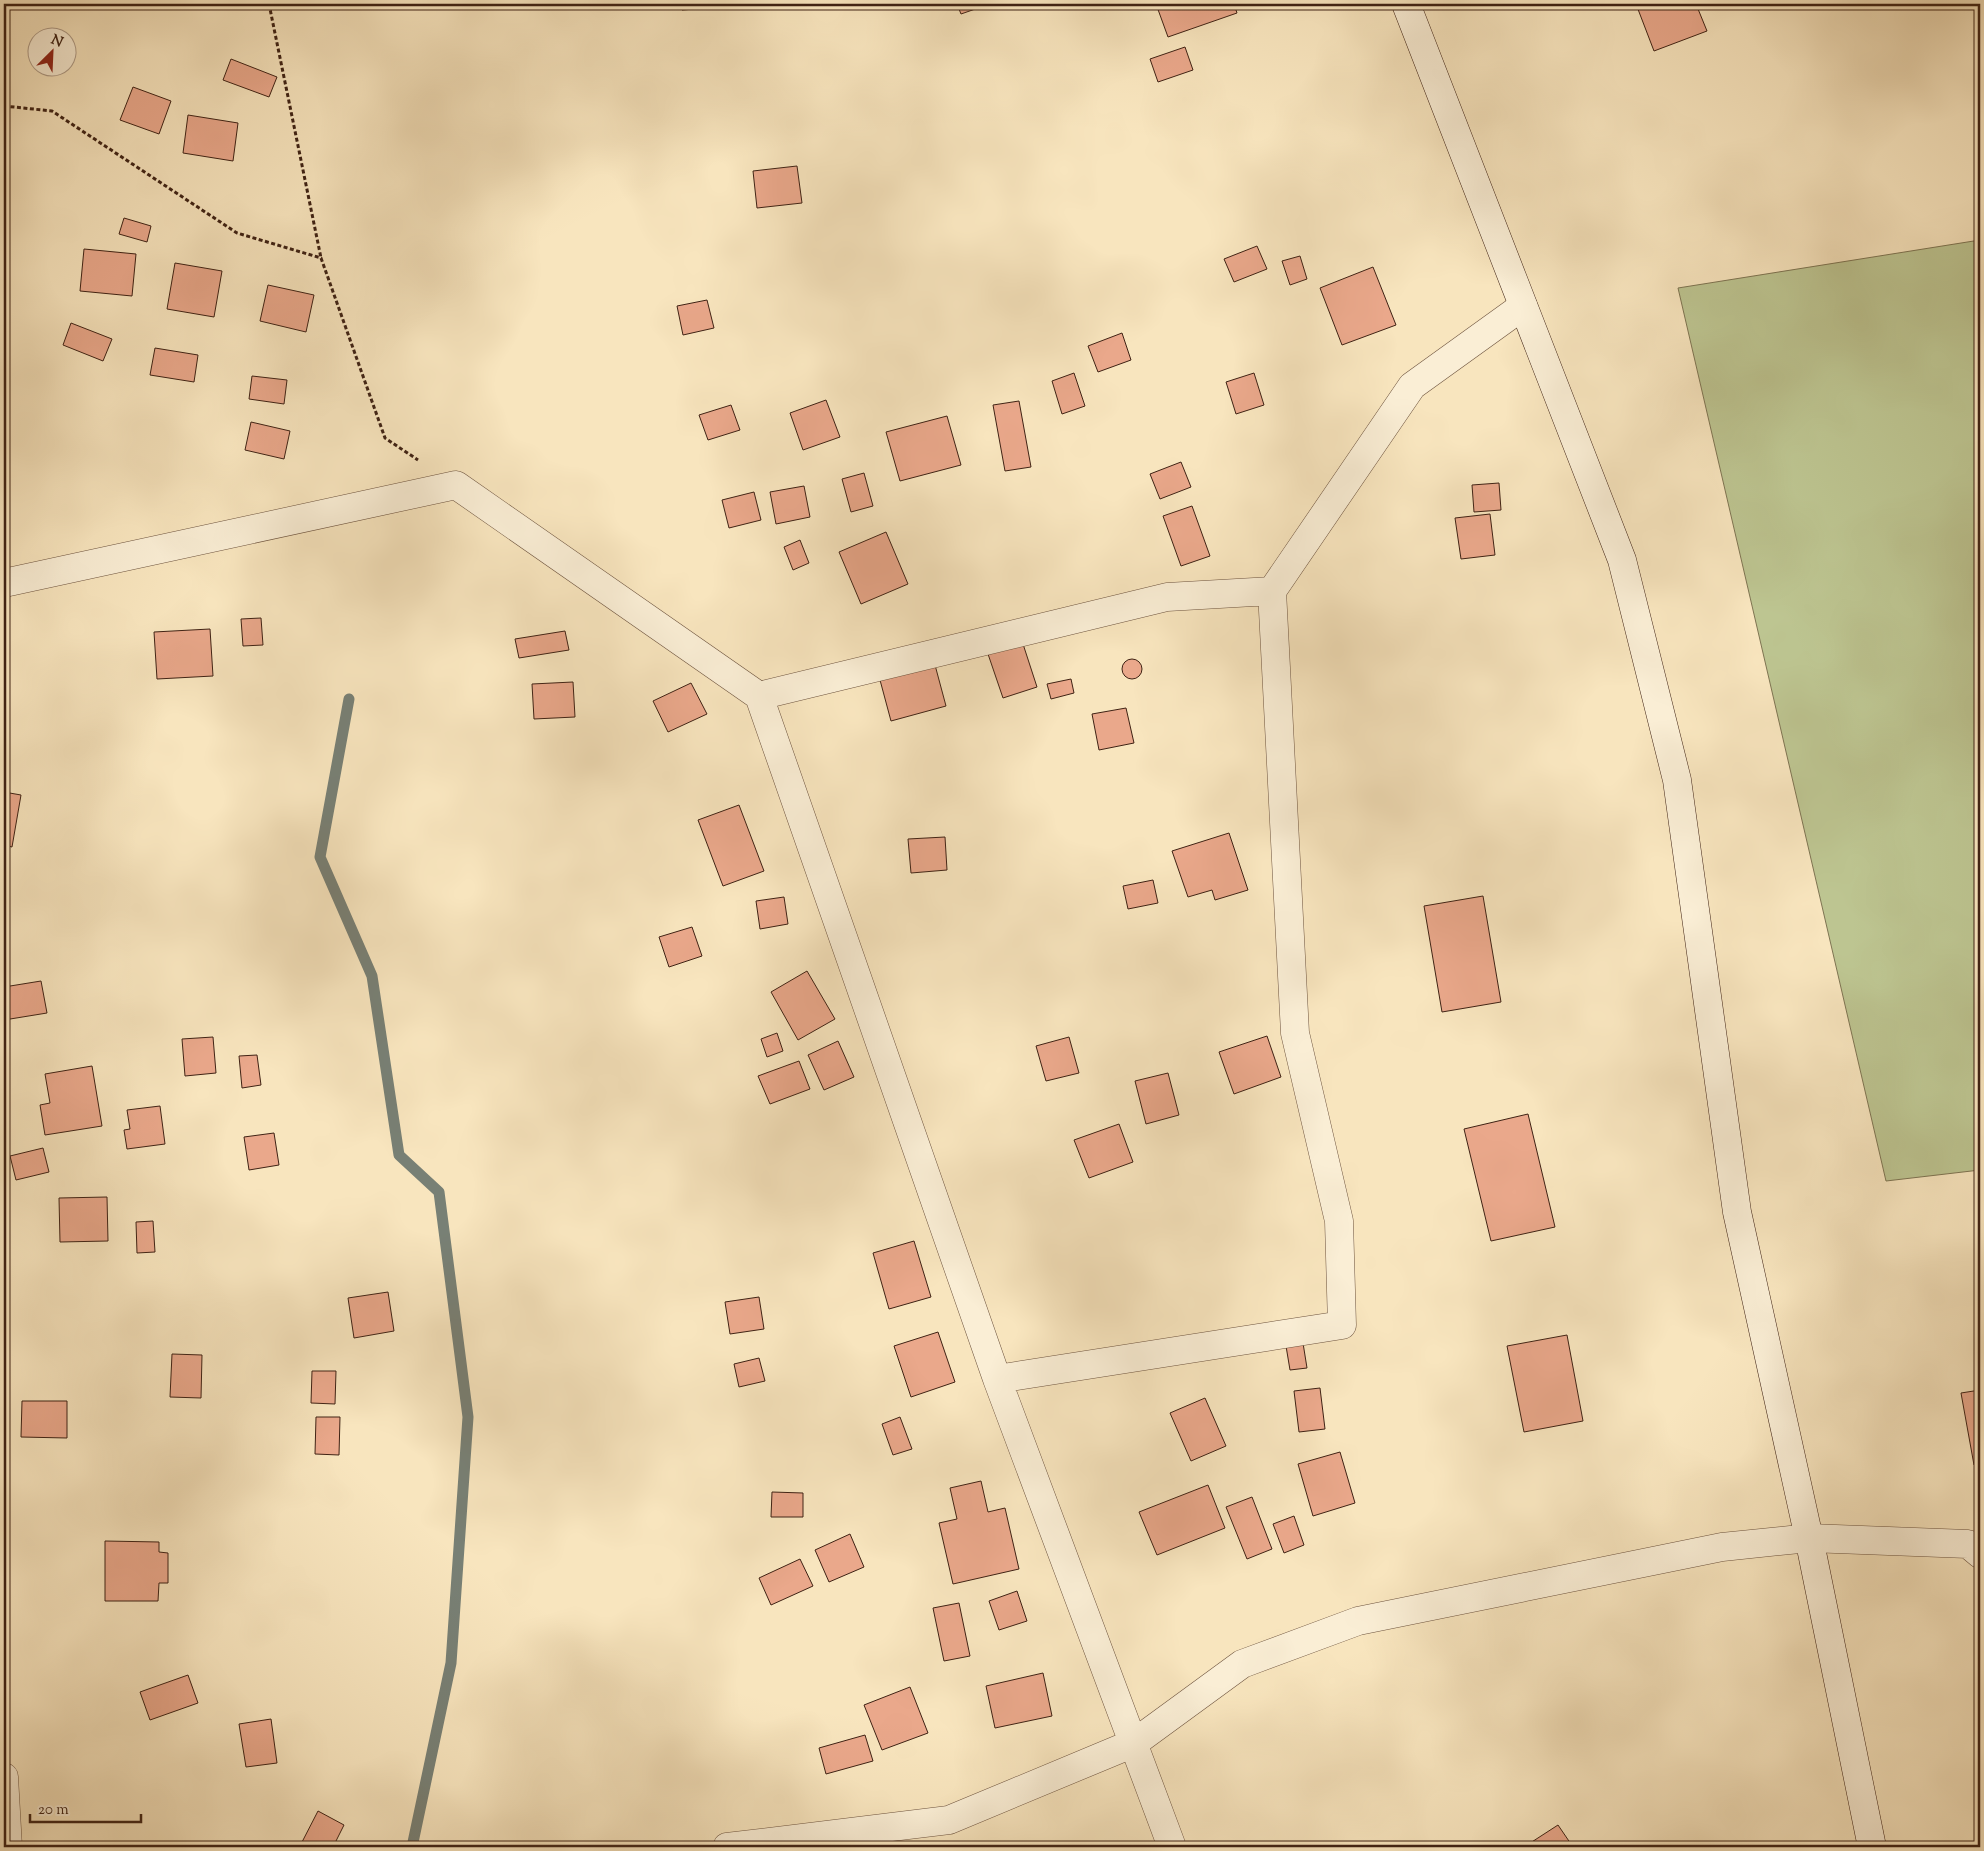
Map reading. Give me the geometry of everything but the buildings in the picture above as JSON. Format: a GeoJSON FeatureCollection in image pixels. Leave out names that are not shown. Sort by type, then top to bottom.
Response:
{"type":"FeatureCollection","features":[{"type":"Feature","properties":{"kind":"street"},"geometry":{"type":"LineString","coordinates":[[1408,5],[1622,560],[1677,780],[1737,1212],[1809,1538],[1872,1847]]}},
{"type":"Feature","properties":{"kind":"street"},"geometry":{"type":"LineString","coordinates":[[997,1379],[1342,1325],[1339,1221],[1295,1033],[1272,591],[1412,386],[1523,306]]}},
{"type":"Feature","properties":{"kind":"street"},"geometry":{"type":"LineString","coordinates":[[4,583],[456,485],[759,696],[997,1379],[1172,1847]]}},
{"type":"Feature","properties":{"kind":"street"},"geometry":{"type":"LineString","coordinates":[[759,696],[1167,597],[1272,591]]}},
{"type":"Feature","properties":{"kind":"street"},"geometry":{"type":"LineString","coordinates":[[727,1847],[949,1820],[1134,1743],[1242,1664],[1358,1620],[1722,1547],[1809,1538],[1968,1544],[1980,1554]]}},
{"type":"Feature","properties":{"kind":"street"},"geometry":{"type":"LineString","coordinates":[[4,1777],[8,1847]]}},
{"type":"Feature","properties":{"kind":"path"},"geometry":{"type":"LineString","coordinates":[[269,4],[321,258],[384,438],[456,485]]}},
{"type":"Feature","properties":{"kind":"path"},"geometry":{"type":"LineString","coordinates":[[4,106],[52,111],[237,233],[321,258]]}},
{"type":"Feature","properties":{"kind":"green space"},"geometry":{"type":"Polygon","coordinates":[[[1980,240],[1980,1170],[1886,1181],[1678,288],[1980,240]]]}},
{"type":"Feature","properties":{"kind":"waterway"},"geometry":{"type":"LineString","coordinates":[[349,699],[320,857],[372,976],[399,1155],[439,1192],[468,1417],[451,1663],[412,1847]]}}]}
